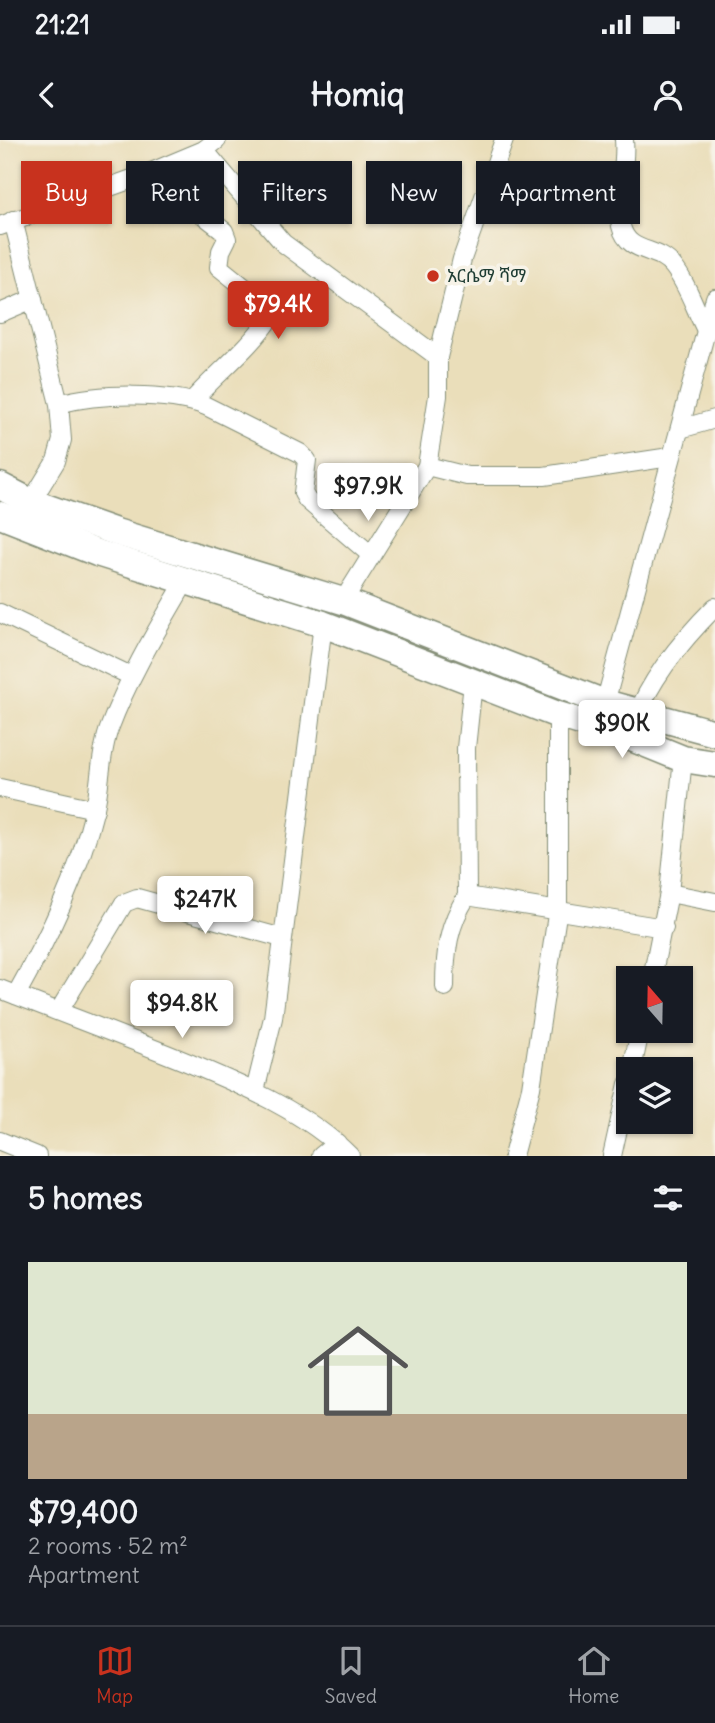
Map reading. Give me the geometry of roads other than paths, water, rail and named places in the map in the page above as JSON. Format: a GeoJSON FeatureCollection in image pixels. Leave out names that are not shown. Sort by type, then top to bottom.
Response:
{"type":"FeatureCollection","features":[{"type":"Feature","properties":{"kind":"street"},"geometry":{"type":"LineString","coordinates":[[343,601],[427,466],[438,396],[438,357],[462,259],[504,140]]}},
{"type":"Feature","properties":{"kind":"street"},"geometry":{"type":"LineString","coordinates":[[624,140],[619,214],[622,230],[633,247],[661,255],[673,266],[705,328]]}},
{"type":"Feature","properties":{"kind":"street"},"geometry":{"type":"LineString","coordinates":[[175,161],[210,145],[283,243],[438,357]]}},
{"type":"Feature","properties":{"kind":"street"},"geometry":{"type":"LineString","coordinates":[[31,502],[56,461],[62,440],[59,404],[33,299],[7,223],[126,182]]}},
{"type":"Feature","properties":{"kind":"street"},"geometry":{"type":"LineString","coordinates":[[192,401],[226,363],[246,349],[271,316],[270,308],[219,267],[220,251],[227,239],[223,231],[214,224]]}},
{"type":"Feature","properties":{"kind":"street"},"geometry":{"type":"LineString","coordinates":[[605,703],[715,298]]}},
{"type":"Feature","properties":{"kind":"street"},"geometry":{"type":"LineString","coordinates":[[0,313],[33,299]]}},
{"type":"Feature","properties":{"kind":"street"},"geometry":{"type":"LineString","coordinates":[[59,404],[81,398],[192,401],[300,453],[306,460],[303,493],[307,500],[370,555]]}},
{"type":"Feature","properties":{"kind":"street"},"geometry":{"type":"LineString","coordinates":[[680,429],[715,419]]}},
{"type":"Feature","properties":{"kind":"street"},"geometry":{"type":"LineString","coordinates":[[427,466],[467,476],[544,476],[670,457]]}},
{"type":"Feature","properties":{"kind":"street"},"geometry":{"type":"LineString","coordinates":[[0,486],[31,502],[343,601],[605,703],[639,710],[715,733]]}},
{"type":"Feature","properties":{"kind":"street"},"geometry":{"type":"LineString","coordinates":[[0,515],[97,553],[323,624],[558,715],[629,737],[683,759],[715,764]]}},
{"type":"Feature","properties":{"kind":"street"},"geometry":{"type":"LineString","coordinates":[[185,582],[131,676],[108,733],[94,809],[64,900],[8,992],[255,1091],[337,1143],[350,1156]]}},
{"type":"Feature","properties":{"kind":"street"},"geometry":{"type":"LineString","coordinates":[[629,737],[645,693],[694,628],[715,607]]}},
{"type":"Feature","properties":{"kind":"street"},"geometry":{"type":"LineString","coordinates":[[0,613],[131,676]]}},
{"type":"Feature","properties":{"kind":"street"},"geometry":{"type":"LineString","coordinates":[[255,1091],[273,1018],[323,624]]}},
{"type":"Feature","properties":{"kind":"street"},"geometry":{"type":"LineString","coordinates":[[524,702],[532,676]]}},
{"type":"Feature","properties":{"kind":"street"},"geometry":{"type":"LineString","coordinates":[[445,987],[447,940],[454,916],[467,896],[466,748],[473,683]]}},
{"type":"Feature","properties":{"kind":"street"},"geometry":{"type":"LineString","coordinates":[[513,1156],[531,1088],[558,908],[558,715]]}},
{"type":"Feature","properties":{"kind":"street"},"geometry":{"type":"LineString","coordinates":[[655,966],[669,892],[683,759]]}},
{"type":"Feature","properties":{"kind":"street"},"geometry":{"type":"LineString","coordinates":[[0,788],[94,809]]}},
{"type":"Feature","properties":{"kind":"street"},"geometry":{"type":"LineString","coordinates":[[669,892],[715,902]]}},
{"type":"Feature","properties":{"kind":"street"},"geometry":{"type":"LineString","coordinates":[[467,896],[558,908],[664,928]]}},
{"type":"Feature","properties":{"kind":"street"},"geometry":{"type":"LineString","coordinates":[[59,1011],[124,903],[136,898],[282,938]]}},
{"type":"Feature","properties":{"kind":"street"},"geometry":{"type":"LineString","coordinates":[[612,1156],[617,1134]]}},
{"type":"Feature","properties":{"kind":"street"},"geometry":{"type":"LineString","coordinates":[[0,1141],[37,1156]]}},
{"type":"Feature","properties":{"kind":"street"},"geometry":{"type":"LineString","coordinates":[[321,1156],[337,1143]]}},
{"type":"Feature","properties":{"kind":"place","name":"አርሴማ ሻማ"},"geometry":{"type":"Point","coordinates":[433,276]}}]}
